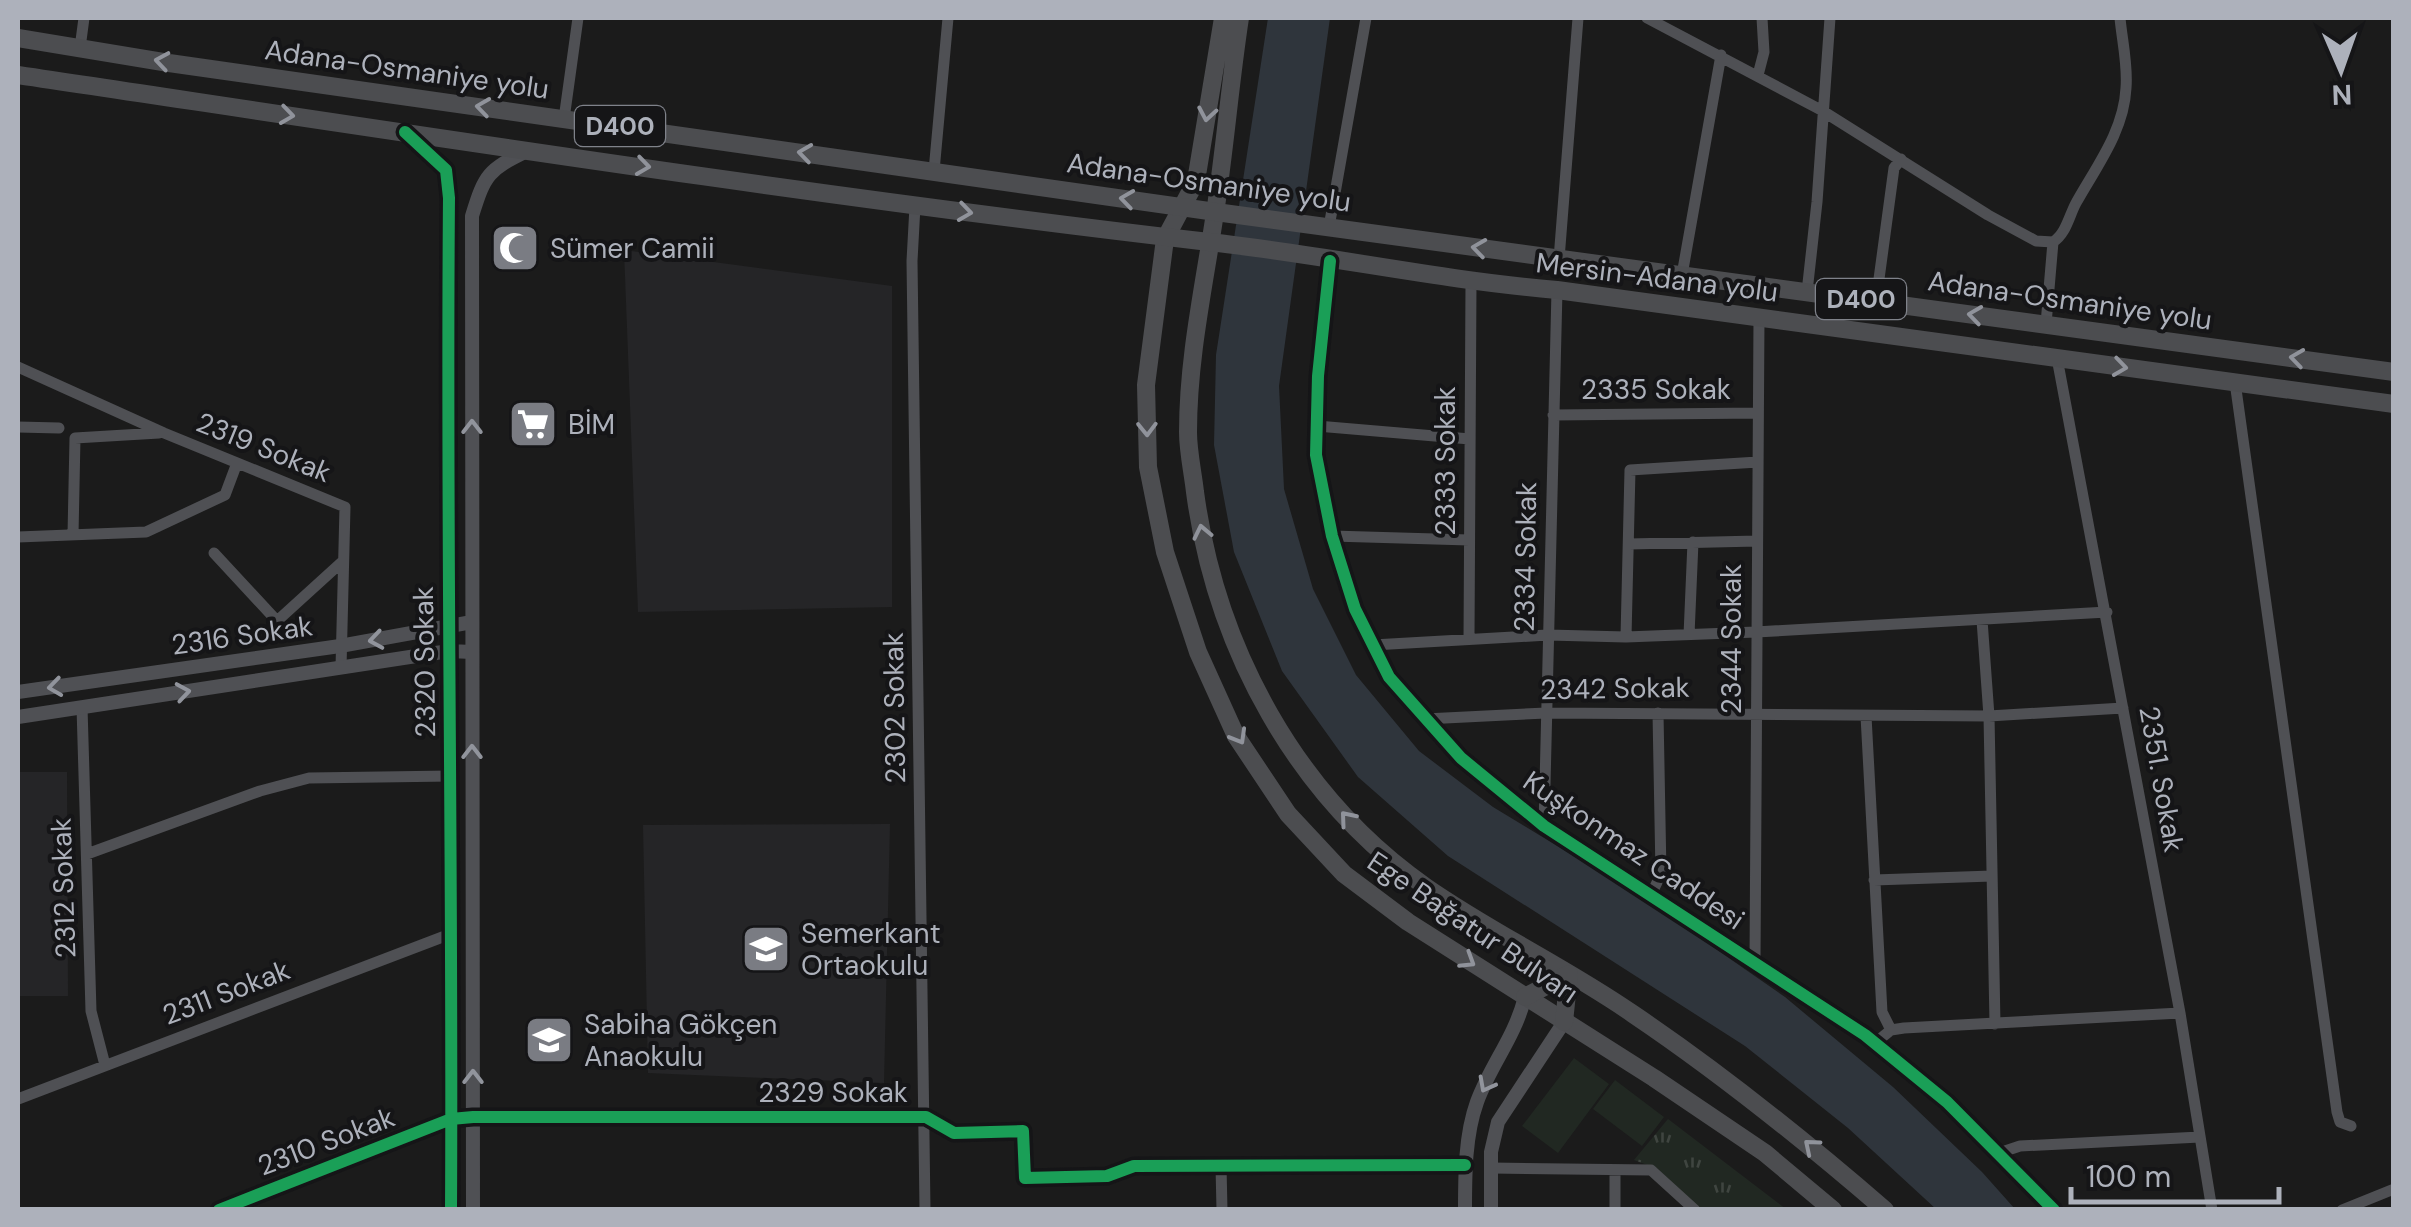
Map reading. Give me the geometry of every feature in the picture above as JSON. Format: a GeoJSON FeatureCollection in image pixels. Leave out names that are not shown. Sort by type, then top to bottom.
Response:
{"type":"FeatureCollection","features":[{"type":"Feature","properties":{"kind":"main road","name":"Ege Bağatur Bulvarı"},"geometry":{"type":"LineString","coordinates":[[1223,18],[1196,180],[1165,238],[1146,386],[1148,467],[1165,552],[1198,652],[1236,736],[1288,814],[1344,874],[1408,922],[1765,1153],[1833,1210]]}},
{"type":"Feature","properties":{"kind":"main road","name":"Ege Bağatur Bulvarı"},"geometry":{"type":"LineString","coordinates":[[1240,18],[1215,242],[1198,322],[1188,434],[1201,534],[1228,625],[1264,710],[1299,762],[1360,834],[1426,887],[1632,1012],[1772,1113],[1885,1210]]}},
{"type":"Feature","properties":{"kind":"main road","name":"Adana-Osmaniye yolu"},"geometry":{"type":"LineString","coordinates":[[18,38],[1219,213],[2394,372]]}},
{"type":"Feature","properties":{"kind":"main road","name":"D400"},"geometry":{"type":"LineString","coordinates":[[18,75],[916,206],[1215,242],[1330,261]]}},
{"type":"Feature","properties":{"kind":"main road","name":"Mersin-Adana yolu"},"geometry":{"type":"LineString","coordinates":[[1330,261],[1471,283],[1558,290],[2394,404]]}},
{"type":"Feature","properties":{"kind":"main road"},"geometry":{"type":"LineString","coordinates":[[1525,997],[1569,974]]}},
{"type":"Feature","properties":{"kind":"main road"},"geometry":{"type":"LineString","coordinates":[[1564,1022],[1569,974]]}},
{"type":"Feature","properties":{"kind":"street"},"geometry":{"type":"LineString","coordinates":[[80,48],[84,18]]}},
{"type":"Feature","properties":{"kind":"street"},"geometry":{"type":"LineString","coordinates":[[564,118],[578,18]]}},
{"type":"Feature","properties":{"kind":"street"},"geometry":{"type":"LineString","coordinates":[[934,171],[948,18]]}},
{"type":"Feature","properties":{"kind":"street"},"geometry":{"type":"LineString","coordinates":[[1329,228],[1366,18]]}},
{"type":"Feature","properties":{"kind":"street"},"geometry":{"type":"LineString","coordinates":[[1559,258],[1578,18]]}},
{"type":"Feature","properties":{"kind":"street"},"geometry":{"type":"LineString","coordinates":[[1647,18],[1821,110],[1988,215],[2036,240],[2053,242],[2063,234],[2073,208],[2116,132],[2123,109],[2126,86],[2120,18]]}},
{"type":"Feature","properties":{"kind":"street"},"geometry":{"type":"LineString","coordinates":[[1758,76],[1764,52],[1762,18]]}},
{"type":"Feature","properties":{"kind":"street"},"geometry":{"type":"LineString","coordinates":[[1806,292],[1817,202],[1830,18]]}},
{"type":"Feature","properties":{"kind":"street"},"geometry":{"type":"LineString","coordinates":[[1682,275],[1721,56]]}},
{"type":"Feature","properties":{"kind":"street","name":"2320 Sokak"},"geometry":{"type":"LineString","coordinates":[[404,132],[446,170],[450,198],[451,1210]]}},
{"type":"Feature","properties":{"kind":"street","name":"2320 Sokak"},"geometry":{"type":"LineString","coordinates":[[473,1210],[472,216],[492,168],[529,150]]}},
{"type":"Feature","properties":{"kind":"street"},"geometry":{"type":"LineString","coordinates":[[1876,302],[1894,168],[1901,159]]}},
{"type":"Feature","properties":{"kind":"street","name":"2302 Sokak"},"geometry":{"type":"LineString","coordinates":[[916,206],[912,260],[925,1210]]}},
{"type":"Feature","properties":{"kind":"street"},"geometry":{"type":"LineString","coordinates":[[2046,324],[2053,242]]}},
{"type":"Feature","properties":{"kind":"street","name":"Kuşkonmaz Caddesi"},"geometry":{"type":"LineString","coordinates":[[1330,261],[1318,376],[1316,455],[1332,536],[1355,608],[1389,678],[1460,758],[1544,826],[1875,1042],[1947,1102],[2054,1210]]}},
{"type":"Feature","properties":{"kind":"street","name":"2333 Sokak"},"geometry":{"type":"LineString","coordinates":[[1469,639],[1471,283]]}},
{"type":"Feature","properties":{"kind":"street","name":"2334 Sokak"},"geometry":{"type":"LineString","coordinates":[[1544,826],[1558,290]]}},
{"type":"Feature","properties":{"kind":"street","name":"2344 Sokak"},"geometry":{"type":"LineString","coordinates":[[1754,962],[1759,318]]}},
{"type":"Feature","properties":{"kind":"street","name":"2351. Sokak"},"geometry":{"type":"LineString","coordinates":[[2057,358],[2180,1013],[2212,1210]]}},
{"type":"Feature","properties":{"kind":"street","name":"2319 Sokak"},"geometry":{"type":"LineString","coordinates":[[18,367],[164,433],[345,507],[341,668]]}},
{"type":"Feature","properties":{"kind":"street"},"geometry":{"type":"LineString","coordinates":[[2235,382],[2337,1112],[2340,1122],[2351,1126]]}},
{"type":"Feature","properties":{"kind":"street","name":"2335 Sokak"},"geometry":{"type":"LineString","coordinates":[[1554,414],[1758,414]]}},
{"type":"Feature","properties":{"kind":"street"},"geometry":{"type":"LineString","coordinates":[[1317,426],[1470,439]]}},
{"type":"Feature","properties":{"kind":"street"},"geometry":{"type":"LineString","coordinates":[[18,428],[59,428]]}},
{"type":"Feature","properties":{"kind":"street"},"geometry":{"type":"LineString","coordinates":[[73,535],[74,438],[164,433]]}},
{"type":"Feature","properties":{"kind":"street"},"geometry":{"type":"LineString","coordinates":[[1626,637],[1630,470],[1758,462]]}},
{"type":"Feature","properties":{"kind":"street"},"geometry":{"type":"LineString","coordinates":[[18,537],[146,532],[224,496],[237,463]]}},
{"type":"Feature","properties":{"kind":"street"},"geometry":{"type":"LineString","coordinates":[[1332,536],[1470,540]]}},
{"type":"Feature","properties":{"kind":"street"},"geometry":{"type":"LineString","coordinates":[[1628,544],[1757,541]]}},
{"type":"Feature","properties":{"kind":"street"},"geometry":{"type":"LineString","coordinates":[[1689,635],[1694,542]]}},
{"type":"Feature","properties":{"kind":"street"},"geometry":{"type":"LineString","coordinates":[[214,552],[277,621],[342,562]]}},
{"type":"Feature","properties":{"kind":"street"},"geometry":{"type":"LineString","coordinates":[[1373,645],[1548,635],[1626,637],[1756,632],[2107,612]]}},
{"type":"Feature","properties":{"kind":"street"},"geometry":{"type":"LineString","coordinates":[[1982,620],[1989,716],[1995,1024]]}},
{"type":"Feature","properties":{"kind":"street","name":"2316 Sokak"},"geometry":{"type":"LineString","coordinates":[[18,692],[340,646],[472,622]]}},
{"type":"Feature","properties":{"kind":"street","name":"2316 Sokak"},"geometry":{"type":"LineString","coordinates":[[18,717],[449,651],[472,652]]}},
{"type":"Feature","properties":{"kind":"street","name":"2312 Sokak"},"geometry":{"type":"LineString","coordinates":[[82,707],[91,1010],[104,1065]]}},
{"type":"Feature","properties":{"kind":"street","name":"2342 Sokak"},"geometry":{"type":"LineString","coordinates":[[1425,718],[1658,712],[1989,716],[2124,708]]}},
{"type":"Feature","properties":{"kind":"street"},"geometry":{"type":"LineString","coordinates":[[1651,894],[1661,874],[1658,712]]}},
{"type":"Feature","properties":{"kind":"street"},"geometry":{"type":"LineString","coordinates":[[1866,716],[1882,1012],[1891,1030]]}},
{"type":"Feature","properties":{"kind":"street"},"geometry":{"type":"LineString","coordinates":[[86,854],[260,791],[309,778],[451,776]]}},
{"type":"Feature","properties":{"kind":"street"},"geometry":{"type":"LineString","coordinates":[[1874,880],[1992,876]]}},
{"type":"Feature","properties":{"kind":"street","name":"2311 Sokak"},"geometry":{"type":"LineString","coordinates":[[18,1099],[453,933]]}},
{"type":"Feature","properties":{"kind":"street"},"geometry":{"type":"LineString","coordinates":[[1465,1210],[1465,1166],[1477,1103],[1516,1029],[1525,997]]}},
{"type":"Feature","properties":{"kind":"street"},"geometry":{"type":"LineString","coordinates":[[1875,1042],[1891,1030],[2180,1013]]}},
{"type":"Feature","properties":{"kind":"street"},"geometry":{"type":"LineString","coordinates":[[1492,1210],[1491,1152],[1498,1122],[1564,1022]]}},
{"type":"Feature","properties":{"kind":"street","name":"2329 Sokak"},"geometry":{"type":"LineString","coordinates":[[451,1119],[926,1117],[954,1132],[1023,1131],[1025,1178],[1108,1176],[1134,1166],[1465,1166]]}},
{"type":"Feature","properties":{"kind":"street","name":"2310 Sokak"},"geometry":{"type":"LineString","coordinates":[[219,1210],[451,1119]]}},
{"type":"Feature","properties":{"kind":"street"},"geometry":{"type":"LineString","coordinates":[[1999,1153],[2020,1146],[2200,1137]]}},
{"type":"Feature","properties":{"kind":"street"},"geometry":{"type":"LineString","coordinates":[[1221,1166],[1222,1210]]}},
{"type":"Feature","properties":{"kind":"street"},"geometry":{"type":"LineString","coordinates":[[1491,1168],[1651,1170],[1695,1210]]}},
{"type":"Feature","properties":{"kind":"street"},"geometry":{"type":"LineString","coordinates":[[1615,1170],[1615,1210]]}},
{"type":"Feature","properties":{"kind":"street"},"geometry":{"type":"LineString","coordinates":[[2342,1210],[2394,1190]]}},
{"type":"Feature","properties":{"kind":"shaded area"},"geometry":{"type":"Polygon","coordinates":[[[1268,18],[1330,18],[1279,386],[1284,489],[1313,589],[1356,675],[1419,751],[1493,807],[1641,897],[1785,997],[1893,1087],[2015,1209],[1936,1209],[1848,1128],[1745,1046],[1448,856],[1358,777],[1282,671],[1234,552],[1214,445],[1216,355],[1268,18]]]}},
{"type":"Feature","properties":{"kind":"shaded area"},"geometry":{"type":"Polygon","coordinates":[[[624,250],[892,286],[892,607],[638,612],[624,250]]]}},
{"type":"Feature","properties":{"kind":"shaded area"},"geometry":{"type":"Polygon","coordinates":[[[18,772],[67,772],[68,996],[18,996],[18,772]]]}},
{"type":"Feature","properties":{"kind":"shaded area","name":"Semerkant Ortaokulu"},"geometry":{"type":"Polygon","coordinates":[[[890,824],[884,1083],[648,1073],[643,825],[890,824]]]}},
{"type":"Feature","properties":{"kind":"green space"},"geometry":{"type":"Polygon","coordinates":[[[1574,1058],[1609,1084],[1558,1153],[1522,1126],[1574,1058]]]}},
{"type":"Feature","properties":{"kind":"green space"},"geometry":{"type":"Polygon","coordinates":[[[1615,1080],[1664,1117],[1642,1146],[1593,1109],[1615,1080]]]}},
{"type":"Feature","properties":{"kind":"green space"},"geometry":{"type":"Polygon","coordinates":[[[1668,1119],[1786,1209],[1700,1209],[1658,1169],[1634,1160],[1668,1119]]]}},
{"type":"Feature","properties":{"kind":"cycle path"},"geometry":{"type":"LineString","coordinates":[[405,132],[446,170],[449,198],[451,1210]]}},
{"type":"Feature","properties":{"kind":"cycle path"},"geometry":{"type":"LineString","coordinates":[[1330,261],[1318,376],[1316,455],[1332,536],[1355,609],[1389,677],[1461,758],[1544,826],[1865,1035],[1947,1102],[2054,1210]]}},
{"type":"Feature","properties":{"kind":"cycle path"},"geometry":{"type":"LineString","coordinates":[[219,1210],[451,1119],[473,1117],[926,1117],[954,1133],[1023,1131],[1025,1178],[1107,1176],[1134,1166],[1465,1165]]}},
{"type":"Feature","properties":{"kind":"place","name":"Sümer Camii"},"geometry":{"type":"Point","coordinates":[515,248]}},
{"type":"Feature","properties":{"kind":"place","name":"BİM"},"geometry":{"type":"Point","coordinates":[533,424]}},
{"type":"Feature","properties":{"kind":"place","name":"Semerkant Ortaokulu"},"geometry":{"type":"Point","coordinates":[766,949]}},
{"type":"Feature","properties":{"kind":"place","name":"Sabiha Gökçen Anaokulu"},"geometry":{"type":"Point","coordinates":[549,1040]}}]}
